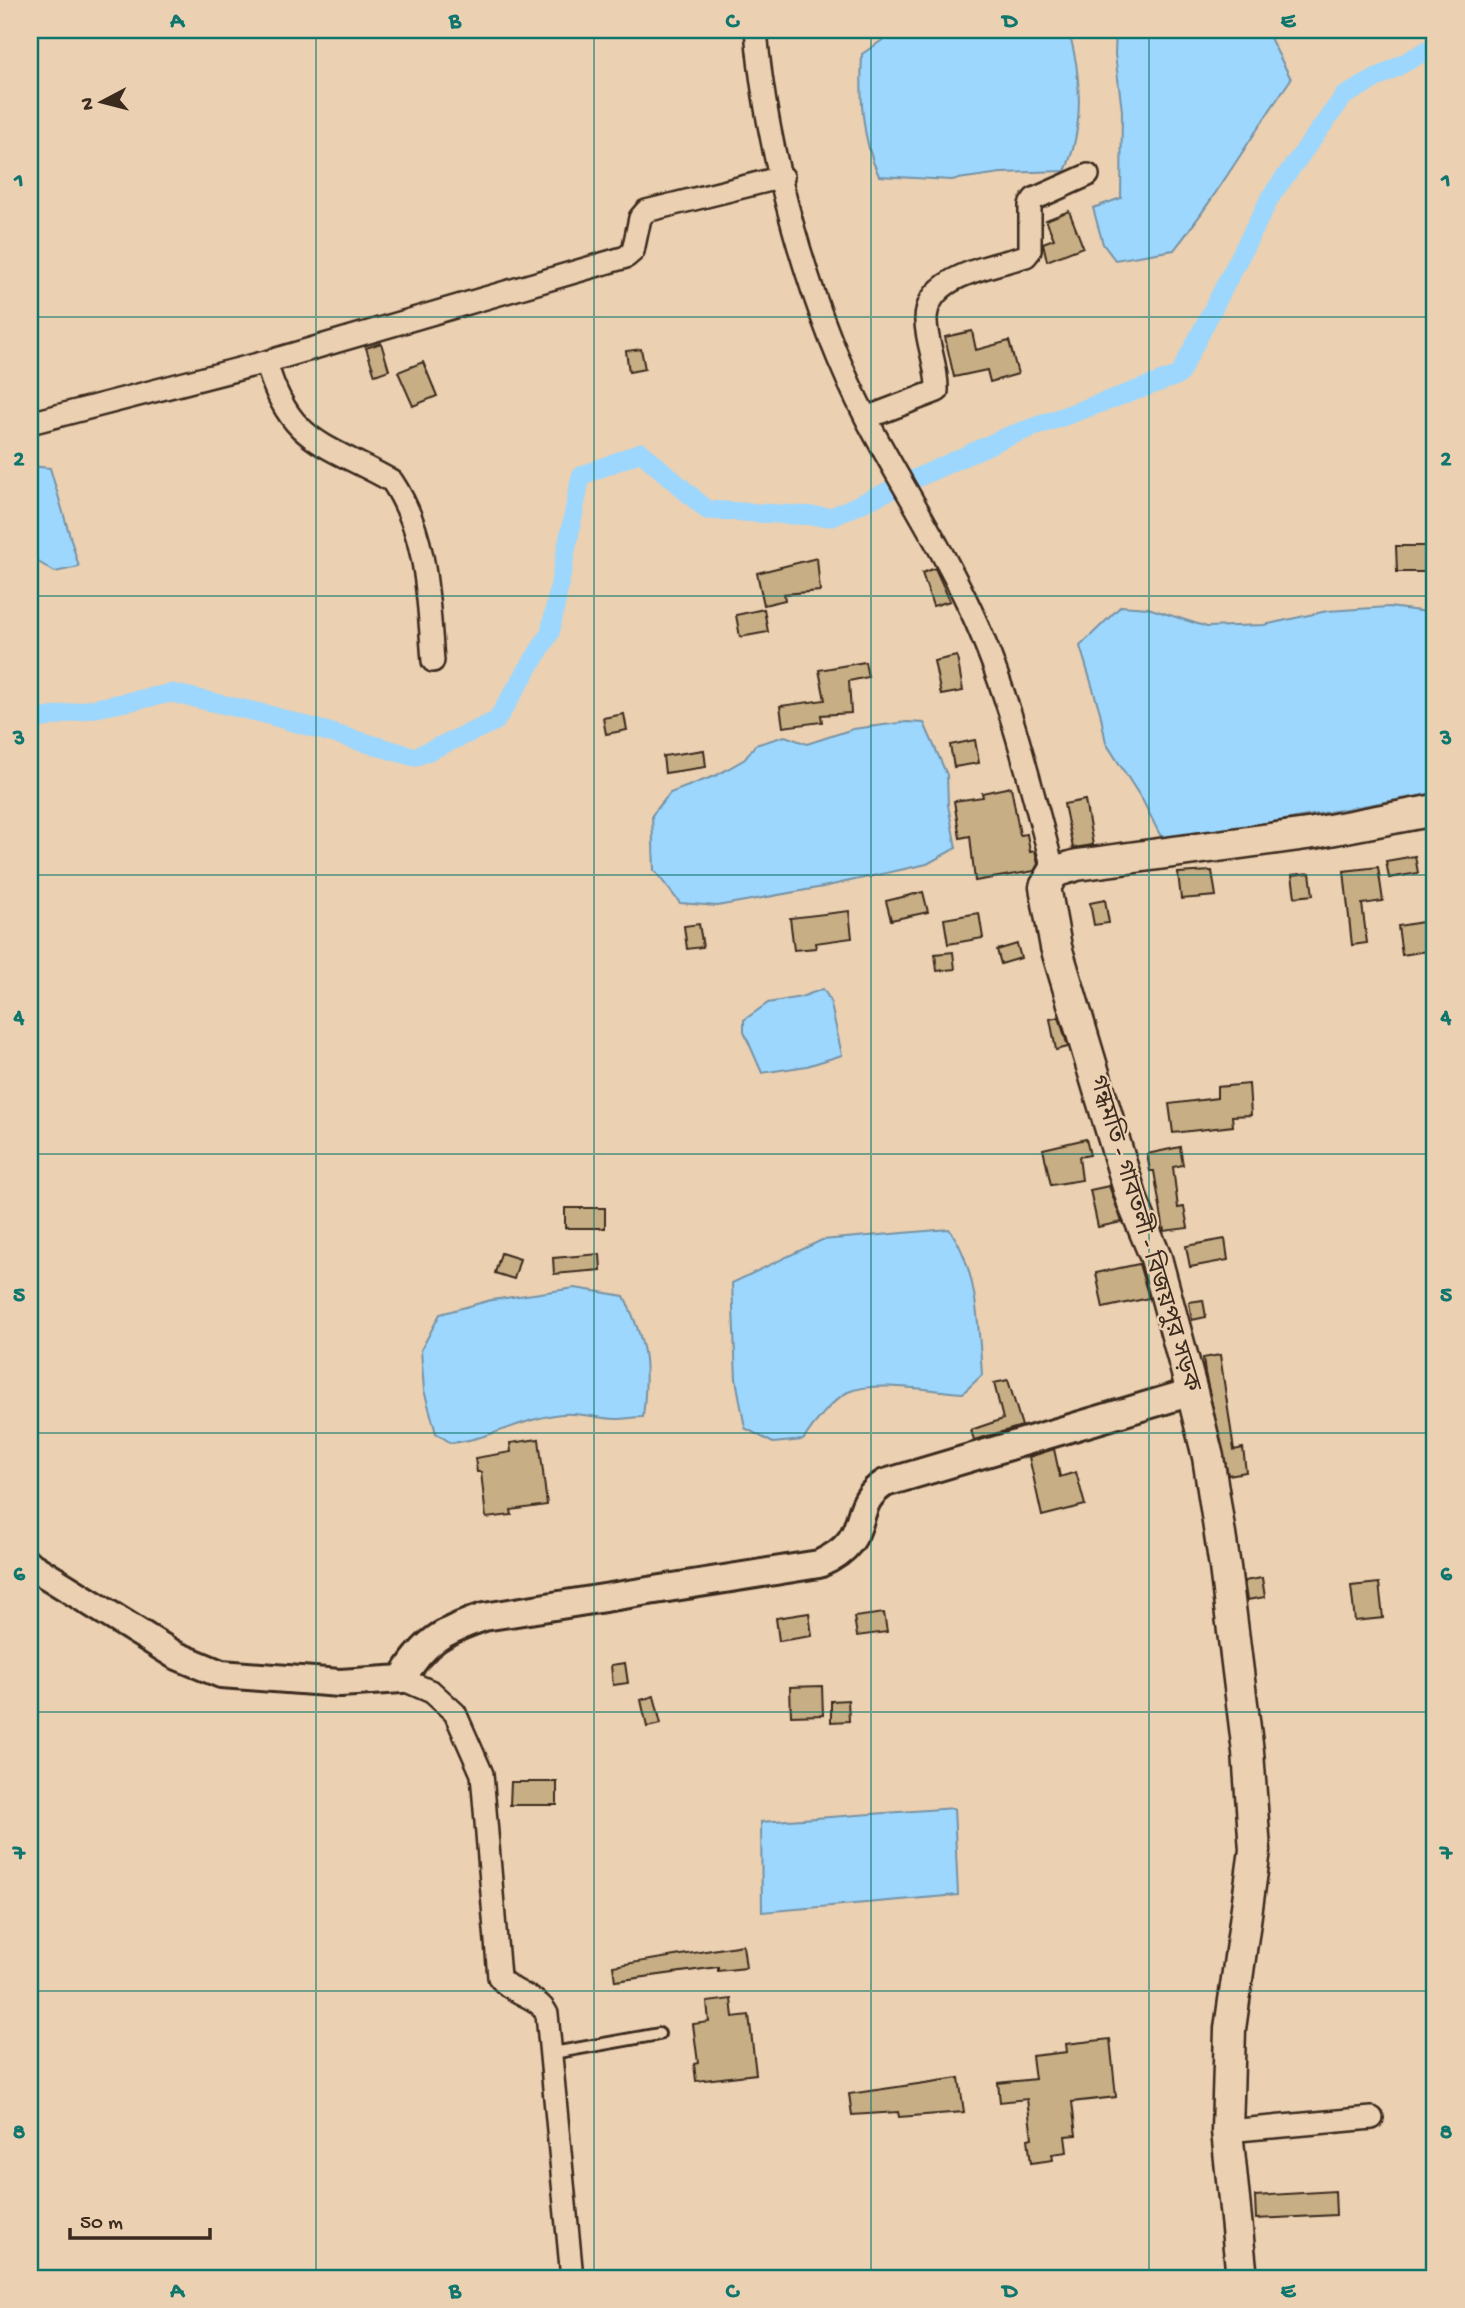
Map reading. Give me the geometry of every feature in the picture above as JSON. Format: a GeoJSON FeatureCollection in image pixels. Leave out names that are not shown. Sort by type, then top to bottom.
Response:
{"type":"FeatureCollection","features":[{"type":"Feature","properties":{"kind":"main road"},"geometry":{"type":"LineString","coordinates":[[1054,872],[1077,865],[1314,833],[1435,810]]}},
{"type":"Feature","properties":{"kind":"main road","name":"গন্ধমতি - গাবতলী - বিজয়পুর সড়ক"},"geometry":{"type":"LineString","coordinates":[[1054,872],[1045,887],[1056,947],[1133,1203],[1156,1258],[1208,1457],[1236,1648],[1255,1850],[1230,2029],[1227,2131],[1242,2278]]}},
{"type":"Feature","properties":{"kind":"street"},"geometry":{"type":"LineString","coordinates":[[756,30],[767,115],[793,223],[831,339],[866,418],[965,597],[1008,708],[1054,872]]}},
{"type":"Feature","properties":{"kind":"street"},"geometry":{"type":"LineString","coordinates":[[866,418],[937,391],[926,321],[931,298],[950,281],[1026,256],[1030,251],[1030,205],[1034,199],[1088,175]]}},
{"type":"Feature","properties":{"kind":"street"},"geometry":{"type":"LineString","coordinates":[[30,423],[266,362],[626,257],[633,251],[640,218],[646,211],[783,177]]}},
{"type":"Feature","properties":{"kind":"street"},"geometry":{"type":"LineString","coordinates":[[266,362],[280,405],[306,436],[392,481],[399,492],[413,519],[425,564],[433,661]]}},
{"type":"Feature","properties":{"kind":"street"},"geometry":{"type":"LineString","coordinates":[[402,1679],[416,1655],[437,1636],[484,1617],[820,1564],[836,1557],[851,1544],[861,1525],[872,1491],[885,1483],[1192,1392]]}},
{"type":"Feature","properties":{"kind":"street"},"geometry":{"type":"LineString","coordinates":[[30,1566],[175,1655],[221,1674],[340,1683],[402,1679],[432,1692],[455,1713],[482,1774],[499,1977],[505,1985],[544,2006],[553,2053],[572,2278]]}},
{"type":"Feature","properties":{"kind":"street"},"geometry":{"type":"LineString","coordinates":[[1227,2131],[1372,2118]]}},
{"type":"Feature","properties":{"kind":"lane"},"geometry":{"type":"LineString","coordinates":[[553,2053],[659,2034]]}},
{"type":"Feature","properties":{"kind":"water"},"geometry":{"type":"Polygon","coordinates":[[[1068,30],[1073,46],[1078,82],[1078,119],[1065,171],[1001,173],[951,180],[879,176],[865,132],[861,85],[862,54],[884,39],[1068,30]]]}},
{"type":"Feature","properties":{"kind":"water"},"geometry":{"type":"Polygon","coordinates":[[[1116,30],[1266,30],[1291,79],[1205,209],[1174,250],[1115,260],[1103,244],[1093,208],[1121,198],[1122,111],[1115,54],[1116,30]]]}},
{"type":"Feature","properties":{"kind":"water"},"geometry":{"type":"Polygon","coordinates":[[[30,466],[50,468],[79,567],[55,572],[30,557],[30,466]]]}},
{"type":"Feature","properties":{"kind":"water"},"geometry":{"type":"Polygon","coordinates":[[[1121,606],[1148,608],[1207,627],[1264,625],[1327,611],[1389,607],[1435,613],[1435,793],[1173,840],[1160,835],[1143,801],[1106,743],[1100,712],[1080,646],[1121,606]]]}},
{"type":"Feature","properties":{"kind":"water"},"geometry":{"type":"Polygon","coordinates":[[[907,722],[924,723],[947,775],[948,805],[956,848],[927,864],[823,887],[717,906],[680,903],[654,870],[652,815],[670,793],[717,775],[745,759],[755,745],[785,736],[807,744],[853,729],[907,722]]]}},
{"type":"Feature","properties":{"kind":"water"},"geometry":{"type":"Polygon","coordinates":[[[823,989],[830,1000],[842,1055],[807,1066],[762,1073],[744,1032],[744,1020],[768,1003],[801,997],[823,989]]]}},
{"type":"Feature","properties":{"kind":"water"},"geometry":{"type":"Polygon","coordinates":[[[949,1229],[966,1261],[971,1279],[978,1319],[982,1375],[963,1393],[889,1387],[848,1392],[830,1407],[803,1440],[773,1443],[745,1428],[736,1379],[732,1283],[822,1240],[949,1229]]]}},
{"type":"Feature","properties":{"kind":"water"},"geometry":{"type":"Polygon","coordinates":[[[575,1288],[624,1296],[642,1342],[646,1368],[643,1417],[616,1419],[562,1414],[451,1443],[436,1433],[424,1390],[421,1350],[440,1314],[491,1300],[575,1288]]]}},
{"type":"Feature","properties":{"kind":"water"},"geometry":{"type":"Polygon","coordinates":[[[954,1808],[958,1895],[762,1912],[761,1822],[954,1808]]]}},
{"type":"Feature","properties":{"kind":"building"},"geometry":{"type":"Polygon","coordinates":[[[1069,211],[1083,247],[1047,261],[1043,243],[1054,239],[1046,220],[1069,211]]]}},
{"type":"Feature","properties":{"kind":"building"},"geometry":{"type":"Polygon","coordinates":[[[972,331],[976,350],[1009,341],[1018,374],[990,382],[987,370],[954,377],[945,337],[972,331]]]}},
{"type":"Feature","properties":{"kind":"building"},"geometry":{"type":"Polygon","coordinates":[[[381,343],[389,370],[375,375],[366,348],[381,343]]]}},
{"type":"Feature","properties":{"kind":"building"},"geometry":{"type":"Polygon","coordinates":[[[641,349],[645,369],[629,372],[626,351],[641,349]]]}},
{"type":"Feature","properties":{"kind":"building"},"geometry":{"type":"Polygon","coordinates":[[[423,362],[437,396],[413,406],[398,372],[423,362]]]}},
{"type":"Feature","properties":{"kind":"building"},"geometry":{"type":"Polygon","coordinates":[[[1396,546],[1433,546],[1434,572],[1397,572],[1396,546]]]}},
{"type":"Feature","properties":{"kind":"building"},"geometry":{"type":"Polygon","coordinates":[[[817,558],[820,591],[784,594],[785,600],[764,605],[757,573],[817,558]]]}},
{"type":"Feature","properties":{"kind":"building"},"geometry":{"type":"Polygon","coordinates":[[[935,568],[950,601],[933,606],[922,573],[935,568]]]}},
{"type":"Feature","properties":{"kind":"building"},"geometry":{"type":"Polygon","coordinates":[[[764,609],[768,632],[740,637],[736,615],[764,609]]]}},
{"type":"Feature","properties":{"kind":"building"},"geometry":{"type":"Polygon","coordinates":[[[957,656],[963,691],[941,695],[934,661],[957,656]]]}},
{"type":"Feature","properties":{"kind":"building"},"geometry":{"type":"Polygon","coordinates":[[[865,662],[868,677],[849,681],[851,713],[821,715],[822,722],[783,727],[780,706],[825,700],[819,670],[865,662]]]}},
{"type":"Feature","properties":{"kind":"building"},"geometry":{"type":"Polygon","coordinates":[[[624,714],[627,730],[606,734],[603,718],[624,714]]]}},
{"type":"Feature","properties":{"kind":"building"},"geometry":{"type":"Polygon","coordinates":[[[975,740],[979,763],[954,767],[950,745],[975,740]]]}},
{"type":"Feature","properties":{"kind":"building"},"geometry":{"type":"Polygon","coordinates":[[[704,750],[706,767],[665,773],[663,756],[704,750]]]}},
{"type":"Feature","properties":{"kind":"building"},"geometry":{"type":"Polygon","coordinates":[[[1011,787],[1020,835],[1027,834],[1030,852],[1035,851],[1038,864],[1034,871],[975,881],[970,836],[960,838],[954,801],[983,797],[982,793],[1011,787]]]}},
{"type":"Feature","properties":{"kind":"building"},"geometry":{"type":"Polygon","coordinates":[[[1085,800],[1093,845],[1073,848],[1064,804],[1085,800]]]}},
{"type":"Feature","properties":{"kind":"building"},"geometry":{"type":"Polygon","coordinates":[[[1415,856],[1418,873],[1389,878],[1386,861],[1415,856]]]}},
{"type":"Feature","properties":{"kind":"building"},"geometry":{"type":"Polygon","coordinates":[[[1378,867],[1383,901],[1362,904],[1367,943],[1352,945],[1344,871],[1378,867]]]}},
{"type":"Feature","properties":{"kind":"building"},"geometry":{"type":"Polygon","coordinates":[[[1212,871],[1216,896],[1181,899],[1178,873],[1212,871]]]}},
{"type":"Feature","properties":{"kind":"building"},"geometry":{"type":"Polygon","coordinates":[[[1310,873],[1313,895],[1295,897],[1292,875],[1310,873]]]}},
{"type":"Feature","properties":{"kind":"building"},"geometry":{"type":"Polygon","coordinates":[[[923,892],[928,912],[891,920],[886,901],[923,892]]]}},
{"type":"Feature","properties":{"kind":"building"},"geometry":{"type":"Polygon","coordinates":[[[1105,900],[1109,923],[1094,925],[1090,903],[1105,900]]]}},
{"type":"Feature","properties":{"kind":"building"},"geometry":{"type":"Polygon","coordinates":[[[849,911],[852,938],[815,943],[816,948],[794,950],[790,918],[849,911]]]}},
{"type":"Feature","properties":{"kind":"building"},"geometry":{"type":"Polygon","coordinates":[[[979,913],[983,938],[948,944],[944,919],[979,913]]]}},
{"type":"Feature","properties":{"kind":"building"},"geometry":{"type":"Polygon","coordinates":[[[1423,922],[1427,951],[1402,955],[1398,926],[1423,922]]]}},
{"type":"Feature","properties":{"kind":"building"},"geometry":{"type":"Polygon","coordinates":[[[699,924],[703,947],[687,949],[684,926],[699,924]]]}},
{"type":"Feature","properties":{"kind":"building"},"geometry":{"type":"Polygon","coordinates":[[[1017,944],[1021,958],[1001,964],[997,950],[1017,944]]]}},
{"type":"Feature","properties":{"kind":"building"},"geometry":{"type":"Polygon","coordinates":[[[953,952],[955,969],[937,971],[935,954],[953,952]]]}},
{"type":"Feature","properties":{"kind":"building"},"geometry":{"type":"Polygon","coordinates":[[[1059,1017],[1068,1047],[1056,1050],[1050,1019],[1059,1017]]]}},
{"type":"Feature","properties":{"kind":"building"},"geometry":{"type":"Polygon","coordinates":[[[1249,1084],[1251,1115],[1232,1116],[1233,1126],[1173,1133],[1169,1104],[1217,1098],[1217,1087],[1249,1084]]]}},
{"type":"Feature","properties":{"kind":"building"},"geometry":{"type":"Polygon","coordinates":[[[1086,1139],[1090,1155],[1079,1157],[1082,1180],[1051,1185],[1043,1149],[1086,1139]]]}},
{"type":"Feature","properties":{"kind":"building"},"geometry":{"type":"Polygon","coordinates":[[[1180,1147],[1183,1165],[1173,1167],[1178,1208],[1184,1207],[1188,1228],[1164,1231],[1154,1171],[1150,1171],[1147,1154],[1180,1147]]]}},
{"type":"Feature","properties":{"kind":"building"},"geometry":{"type":"Polygon","coordinates":[[[1109,1186],[1122,1222],[1098,1227],[1090,1190],[1109,1186]]]}},
{"type":"Feature","properties":{"kind":"building"},"geometry":{"type":"Polygon","coordinates":[[[565,1208],[605,1208],[605,1228],[565,1228],[565,1208]]]}},
{"type":"Feature","properties":{"kind":"building"},"geometry":{"type":"Polygon","coordinates":[[[1225,1239],[1228,1260],[1190,1267],[1186,1246],[1225,1239]]]}},
{"type":"Feature","properties":{"kind":"building"},"geometry":{"type":"Polygon","coordinates":[[[501,1253],[520,1259],[514,1279],[495,1273],[501,1253]]]}},
{"type":"Feature","properties":{"kind":"building"},"geometry":{"type":"Polygon","coordinates":[[[600,1254],[601,1270],[554,1274],[553,1258],[600,1254]]]}},
{"type":"Feature","properties":{"kind":"building"},"geometry":{"type":"Polygon","coordinates":[[[1139,1264],[1149,1298],[1103,1308],[1096,1273],[1139,1264]]]}},
{"type":"Feature","properties":{"kind":"building"},"geometry":{"type":"Polygon","coordinates":[[[1203,1300],[1206,1317],[1192,1320],[1189,1302],[1203,1300]]]}},
{"type":"Feature","properties":{"kind":"building"},"geometry":{"type":"Polygon","coordinates":[[[1220,1355],[1234,1450],[1243,1448],[1246,1472],[1228,1475],[1203,1358],[1220,1355]]]}},
{"type":"Feature","properties":{"kind":"building"},"geometry":{"type":"Polygon","coordinates":[[[1008,1380],[1022,1426],[974,1440],[971,1430],[1003,1419],[994,1383],[1008,1380]]]}},
{"type":"Feature","properties":{"kind":"building"},"geometry":{"type":"Polygon","coordinates":[[[539,1439],[547,1505],[511,1510],[512,1515],[486,1518],[481,1472],[477,1472],[475,1458],[511,1452],[510,1443],[539,1439]]]}},
{"type":"Feature","properties":{"kind":"building"},"geometry":{"type":"Polygon","coordinates":[[[1054,1449],[1060,1477],[1076,1472],[1085,1505],[1042,1516],[1029,1457],[1054,1449]]]}},
{"type":"Feature","properties":{"kind":"building"},"geometry":{"type":"Polygon","coordinates":[[[1262,1578],[1265,1597],[1247,1600],[1244,1581],[1262,1578]]]}},
{"type":"Feature","properties":{"kind":"building"},"geometry":{"type":"Polygon","coordinates":[[[1379,1583],[1383,1618],[1355,1621],[1351,1586],[1379,1583]]]}},
{"type":"Feature","properties":{"kind":"building"},"geometry":{"type":"Polygon","coordinates":[[[809,1613],[812,1636],[779,1641],[776,1618],[809,1613]]]}},
{"type":"Feature","properties":{"kind":"building"},"geometry":{"type":"Polygon","coordinates":[[[884,1613],[887,1632],[857,1636],[854,1617],[884,1613]]]}},
{"type":"Feature","properties":{"kind":"building"},"geometry":{"type":"Polygon","coordinates":[[[625,1663],[628,1683],[613,1685],[611,1665],[625,1663]]]}},
{"type":"Feature","properties":{"kind":"building"},"geometry":{"type":"Polygon","coordinates":[[[822,1686],[823,1715],[791,1716],[790,1687],[822,1686]]]}},
{"type":"Feature","properties":{"kind":"building"},"geometry":{"type":"Polygon","coordinates":[[[654,1696],[661,1724],[647,1727],[641,1700],[654,1696]]]}},
{"type":"Feature","properties":{"kind":"building"},"geometry":{"type":"Polygon","coordinates":[[[848,1700],[849,1721],[831,1722],[831,1701],[848,1700]]]}},
{"type":"Feature","properties":{"kind":"building"},"geometry":{"type":"Polygon","coordinates":[[[511,1782],[557,1782],[557,1805],[510,1805],[511,1782]]]}},
{"type":"Feature","properties":{"kind":"building"},"geometry":{"type":"Polygon","coordinates":[[[743,1945],[746,1968],[718,1971],[718,1967],[615,1981],[613,1966],[743,1945]]]}},
{"type":"Feature","properties":{"kind":"building"},"geometry":{"type":"Polygon","coordinates":[[[731,1999],[733,2017],[749,2015],[756,2074],[696,2081],[694,2064],[698,2063],[693,2024],[709,2022],[707,2002],[731,1999]]]}},
{"type":"Feature","properties":{"kind":"building"},"geometry":{"type":"Polygon","coordinates":[[[1110,2039],[1116,2097],[1072,2102],[1076,2135],[1065,2136],[1067,2152],[1052,2154],[1053,2160],[1031,2163],[1028,2139],[1032,2138],[1027,2099],[1000,2102],[998,2083],[1035,2079],[1032,2056],[1067,2052],[1066,2044],[1110,2039]]]}},
{"type":"Feature","properties":{"kind":"building"},"geometry":{"type":"Polygon","coordinates":[[[959,2078],[964,2112],[899,2117],[898,2112],[852,2115],[849,2094],[959,2078]]]}},
{"type":"Feature","properties":{"kind":"building"},"geometry":{"type":"Polygon","coordinates":[[[1335,2191],[1336,2215],[1256,2219],[1255,2196],[1335,2191]]]}},
{"type":"Feature","properties":{"kind":"waterway"},"geometry":{"type":"LineString","coordinates":[[30,721],[172,693],[269,715],[415,757],[496,721],[550,633],[581,476],[641,452],[707,510],[832,517],[1006,437],[1179,375],[1271,196],[1344,96],[1435,46]]}}]}
